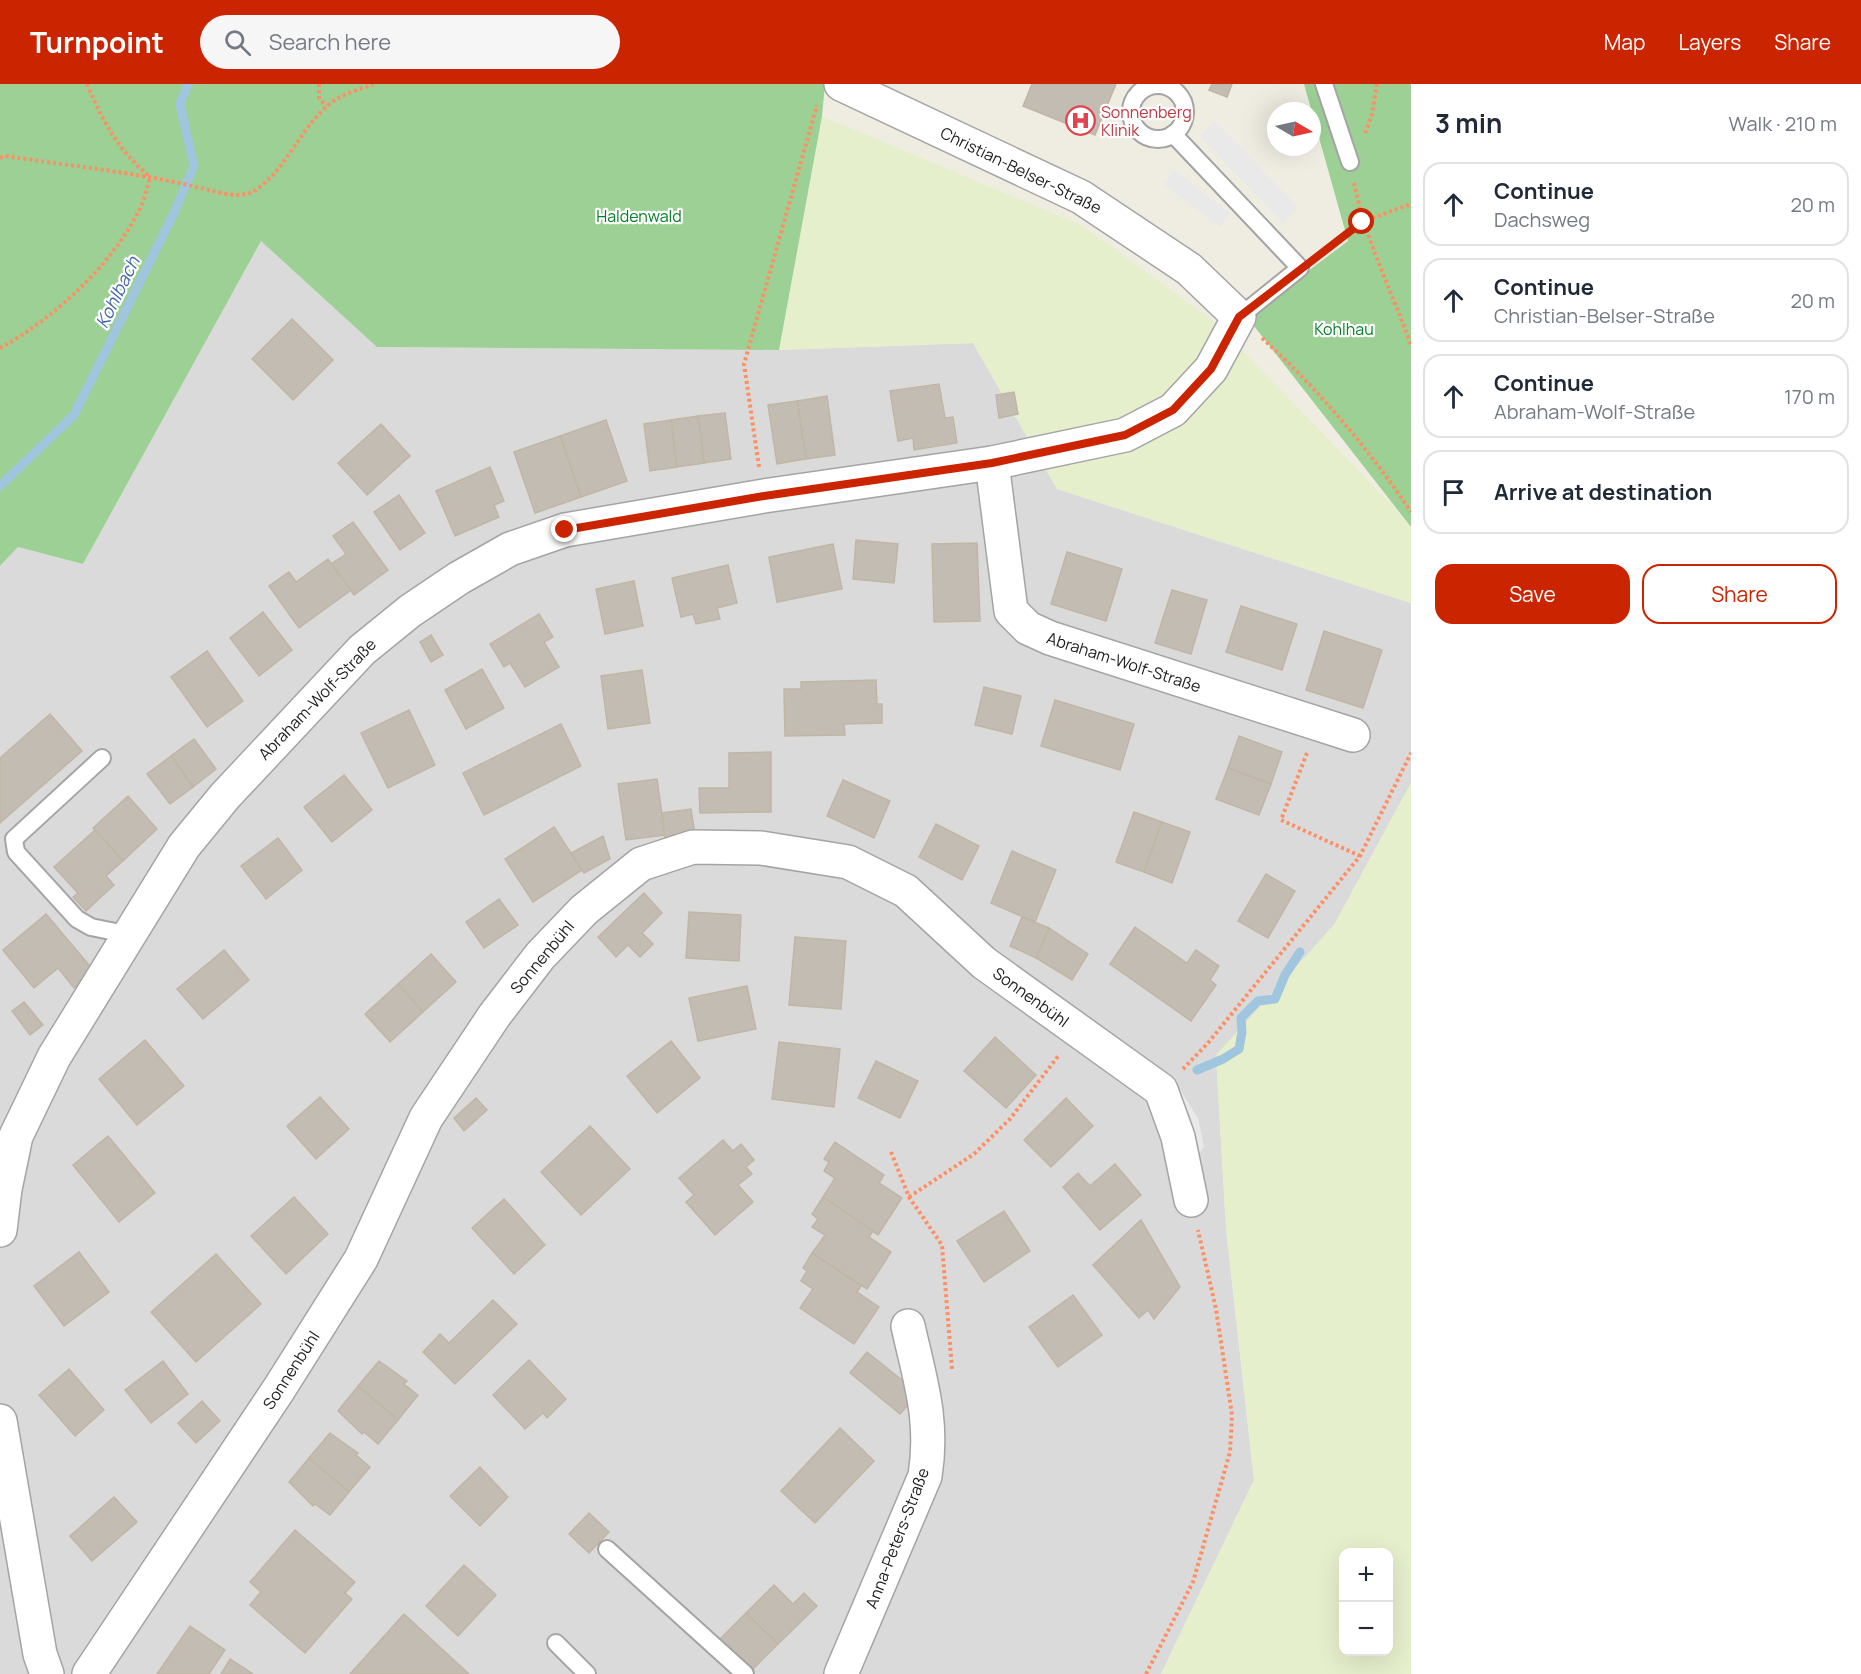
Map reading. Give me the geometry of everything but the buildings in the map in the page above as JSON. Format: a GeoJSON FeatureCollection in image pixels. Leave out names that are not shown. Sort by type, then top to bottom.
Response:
{"type":"FeatureCollection","features":[{"type":"Feature","properties":{"kind":"street","name":"Christian-Belser-Straße"},"geometry":{"type":"LineString","coordinates":[[830,90],[1081,196],[1190,269],[1239,317]]}},
{"type":"Feature","properties":{"kind":"street","name":"Abraham-Wolf-Straße"},"geometry":{"type":"LineString","coordinates":[[0,1230],[4,1189],[16,1136],[54,1057],[184,846],[225,796],[362,650],[410,611],[459,578],[510,549],[565,530],[764,496],[992,463],[1125,435],[1173,410],[1211,369],[1239,317]]}},
{"type":"Feature","properties":{"kind":"street","name":"Abraham-Wolf-Straße"},"geometry":{"type":"LineString","coordinates":[[992,463],[1011,611],[1028,628],[1050,639],[1353,735]]}},
{"type":"Feature","properties":{"kind":"street","name":"Sonnenbühl"},"geometry":{"type":"LineString","coordinates":[[89,1674],[273,1399],[361,1260],[426,1118],[494,1016],[540,956],[584,910],[641,864],[693,847],[761,848],[848,862],[906,891],[984,963],[1161,1090],[1178,1137],[1191,1200]]}},
{"type":"Feature","properties":{"kind":"street","name":"Anna-Peters-Straße"},"geometry":{"type":"LineString","coordinates":[[842,1674],[925,1476],[930,1444],[926,1406],[908,1326]]}},
{"type":"Feature","properties":{"kind":"street"},"geometry":{"type":"LineString","coordinates":[[0,1421],[40,1653],[47,1674]]}},
{"type":"Feature","properties":{"kind":"lane"},"geometry":{"type":"LineString","coordinates":[[1324,84],[1350,162]]}},
{"type":"Feature","properties":{"kind":"lane"},"geometry":{"type":"LineString","coordinates":[[1173,134],[1300,268],[1239,317]]}},
{"type":"Feature","properties":{"kind":"lane"},"geometry":{"type":"LineString","coordinates":[[102,758],[14,839],[16,852],[77,920],[91,927],[130,935]]}},
{"type":"Feature","properties":{"kind":"lane"},"geometry":{"type":"LineString","coordinates":[[607,1549],[745,1674]]}},
{"type":"Feature","properties":{"kind":"lane"},"geometry":{"type":"LineString","coordinates":[[556,1643],[587,1674]]}},
{"type":"Feature","properties":{"kind":"path"},"geometry":{"type":"LineString","coordinates":[[87,84],[104,120],[126,157],[150,177]]}},
{"type":"Feature","properties":{"kind":"path"},"geometry":{"type":"LineString","coordinates":[[319,84],[319,98],[326,106]]}},
{"type":"Feature","properties":{"kind":"path"},"geometry":{"type":"LineString","coordinates":[[0,158],[5,156],[165,179],[230,194],[252,193],[272,176],[307,127],[326,106],[345,95],[374,84]]}},
{"type":"Feature","properties":{"kind":"path"},"geometry":{"type":"LineString","coordinates":[[1377,84],[1372,115],[1358,152],[1350,162],[1362,222],[1411,345]]}},
{"type":"Feature","properties":{"kind":"path"},"geometry":{"type":"LineString","coordinates":[[764,496],[744,364],[830,90]]}},
{"type":"Feature","properties":{"kind":"path"},"geometry":{"type":"LineString","coordinates":[[0,348],[23,336],[66,300],[112,252],[139,212],[150,177]]}},
{"type":"Feature","properties":{"kind":"path"},"geometry":{"type":"LineString","coordinates":[[1300,268],[1362,222],[1411,204]]}},
{"type":"Feature","properties":{"kind":"path"},"geometry":{"type":"LineString","coordinates":[[1239,317],[1292,365],[1358,440],[1411,512]]}},
{"type":"Feature","properties":{"kind":"path"},"geometry":{"type":"LineString","coordinates":[[1318,724],[1281,820],[1360,856]]}},
{"type":"Feature","properties":{"kind":"path"},"geometry":{"type":"LineString","coordinates":[[1208,1043],[1360,856],[1411,753]]}},
{"type":"Feature","properties":{"kind":"path"},"geometry":{"type":"LineString","coordinates":[[909,1197],[974,1154],[1003,1126],[1077,1031]]}},
{"type":"Feature","properties":{"kind":"path"},"geometry":{"type":"LineString","coordinates":[[1146,1674],[1193,1582],[1230,1452],[1232,1415],[1216,1309],[1191,1200]]}},
{"type":"Feature","properties":{"kind":"shaded area"},"geometry":{"type":"Polygon","coordinates":[[[1215,121],[1298,207],[1283,223],[1200,136],[1215,121]]]}},
{"type":"Feature","properties":{"kind":"shaded area"},"geometry":{"type":"Polygon","coordinates":[[[1174,170],[1230,213],[1220,227],[1163,184],[1174,170]]]}},
{"type":"Feature","properties":{"kind":"shaded area"},"geometry":{"type":"Polygon","coordinates":[[[261,240],[378,347],[779,350],[973,343],[1057,489],[1411,603],[1411,783],[1334,925],[1216,1056],[1226,1228],[1254,1480],[1161,1674],[0,1674],[0,566],[18,547],[83,564],[261,240]]]}},
{"type":"Feature","properties":{"kind":"shaded area"},"geometry":{"type":"Polygon","coordinates":[[[1177,1085],[1198,1118],[1204,1147],[1189,1167],[1168,1097],[1177,1085]]]}},
{"type":"Feature","properties":{"kind":"green space","name":"Haldenwald"},"geometry":{"type":"Polygon","coordinates":[[[0,84],[825,84],[822,116],[779,350],[377,347],[261,241],[83,564],[18,547],[0,566],[0,84]]]}},
{"type":"Feature","properties":{"kind":"green space","name":"Kohlhau"},"geometry":{"type":"Polygon","coordinates":[[[1304,84],[1411,84],[1411,527],[1247,317],[1348,241],[1321,145],[1321,102],[1309,102],[1304,84]]]}},
{"type":"Feature","properties":{"kind":"green space"},"geometry":{"type":"Polygon","coordinates":[[[822,116],[1083,226],[1216,323],[1394,507],[1411,528],[1411,603],[1057,489],[973,343],[779,350],[822,116]]]}},
{"type":"Feature","properties":{"kind":"green space"},"geometry":{"type":"Polygon","coordinates":[[[1411,783],[1411,1674],[1161,1674],[1254,1480],[1226,1228],[1216,1055],[1334,925],[1411,783]]]}},
{"type":"Feature","properties":{"kind":"waterway","name":"Kohlbach"},"geometry":{"type":"LineString","coordinates":[[0,486],[74,415],[174,213],[194,166],[180,104],[188,84]]}},
{"type":"Feature","properties":{"kind":"waterway"},"geometry":{"type":"LineString","coordinates":[[1197,1070],[1239,1049],[1242,1032],[1241,1018],[1258,1001],[1275,999],[1285,975],[1300,952]]}},
{"type":"Feature","properties":{"kind":"place","name":"Sonnenberg Klinik"},"geometry":{"type":"Point","coordinates":[1080,121]}},
{"type":"Feature","properties":{"kind":"route"},"geometry":{"type":"LineString","coordinates":[[565,530],[764,496],[992,463],[1125,435],[1173,410],[1211,369],[1239,317],[1362,222]]}}]}
